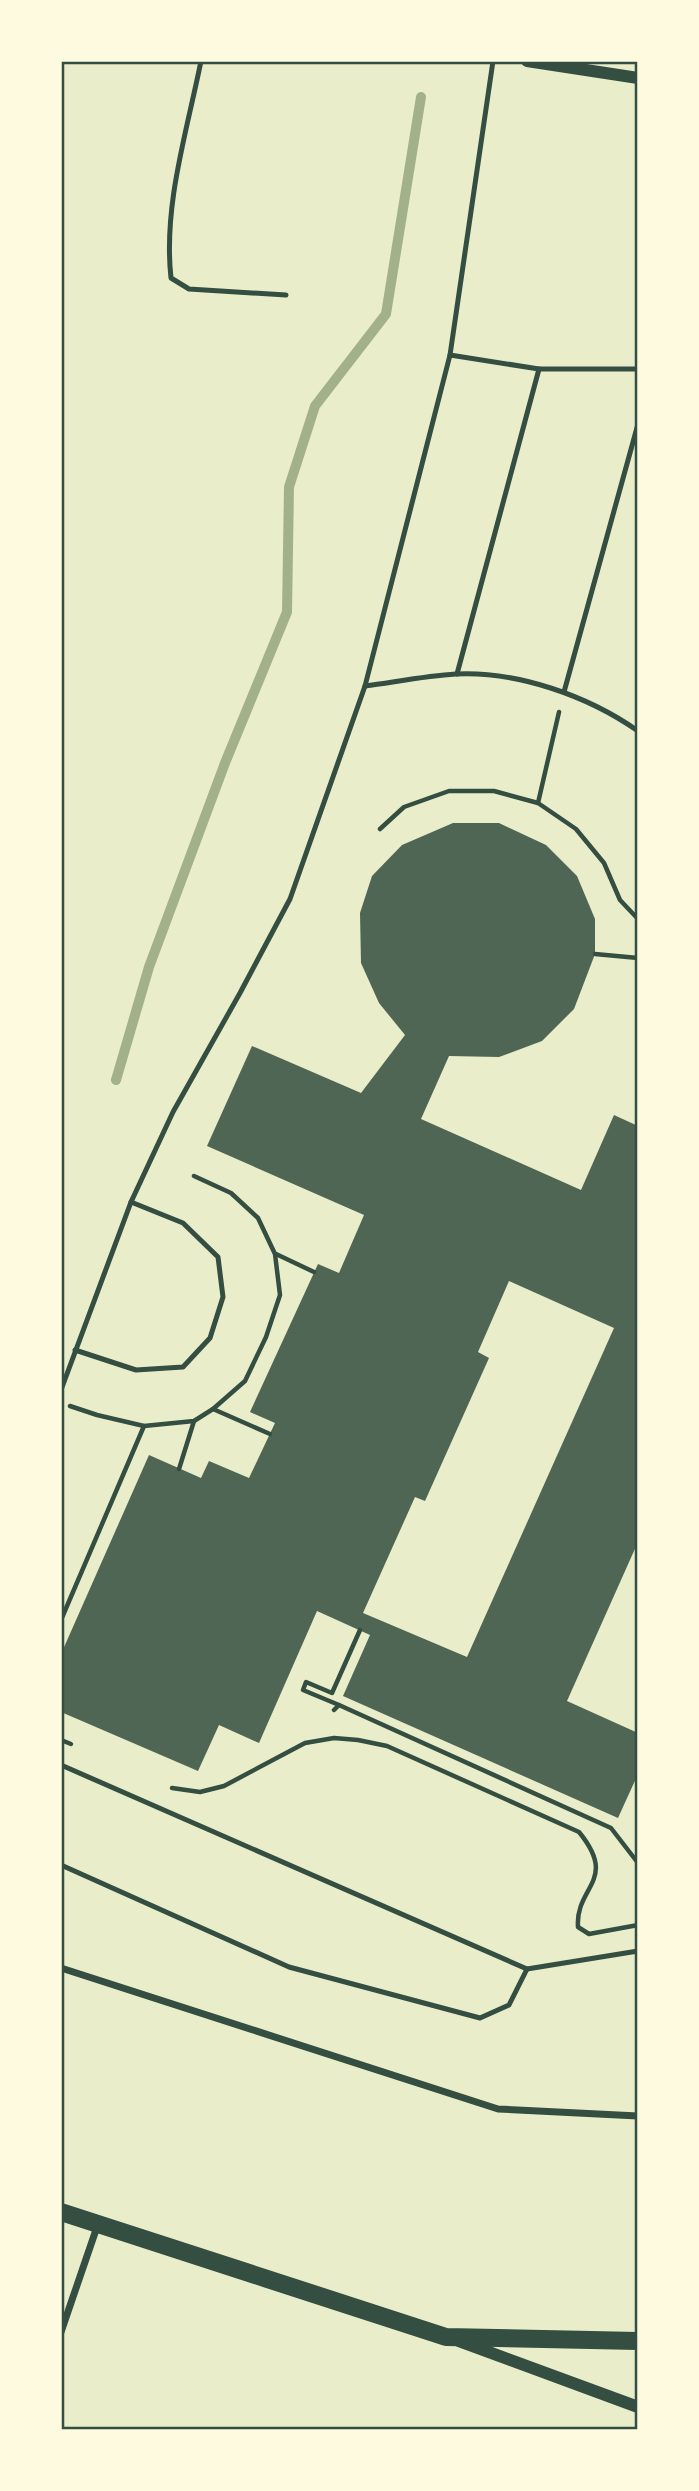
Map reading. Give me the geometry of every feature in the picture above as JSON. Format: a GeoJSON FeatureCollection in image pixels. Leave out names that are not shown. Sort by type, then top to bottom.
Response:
{"type":"FeatureCollection","features":[{"type":"Feature","properties":{"kind":"main road"},"geometry":{"type":"LineString","coordinates":[[61,2212],[446,2337],[638,2341]]}},
{"type":"Feature","properties":{"kind":"street"},"geometry":{"type":"LineString","coordinates":[[527,61],[638,78]]}},
{"type":"Feature","properties":{"kind":"street"},"geometry":{"type":"LineString","coordinates":[[61,1968],[498,2109],[638,2116]]}},
{"type":"Feature","properties":{"kind":"street"},"geometry":{"type":"LineString","coordinates":[[61,2332],[97,2224]]}},
{"type":"Feature","properties":{"kind":"street"},"geometry":{"type":"LineString","coordinates":[[446,2337],[638,2407]]}},
{"type":"Feature","properties":{"kind":"lane"},"geometry":{"type":"LineString","coordinates":[[201,61],[168,235],[171,278],[189,289],[286,295]]}},
{"type":"Feature","properties":{"kind":"lane"},"geometry":{"type":"LineString","coordinates":[[61,1390],[131,1202],[173,1112],[290,899],[365,686],[450,355],[493,61]]}},
{"type":"Feature","properties":{"kind":"lane"},"geometry":{"type":"LineString","coordinates":[[450,355],[539,369],[638,369]]}},
{"type":"Feature","properties":{"kind":"lane"},"geometry":{"type":"LineString","coordinates":[[457,674],[539,369]]}},
{"type":"Feature","properties":{"kind":"lane"},"geometry":{"type":"LineString","coordinates":[[564,692],[638,424]]}},
{"type":"Feature","properties":{"kind":"lane"},"geometry":{"type":"LineString","coordinates":[[365,686],[457,674],[513,679],[564,692],[615,715],[638,731]]}},
{"type":"Feature","properties":{"kind":"lane"},"geometry":{"type":"LineString","coordinates":[[75,1350],[136,1370],[183,1367],[210,1338],[223,1297],[218,1257],[183,1223],[131,1202]]}},
{"type":"Feature","properties":{"kind":"lane"},"geometry":{"type":"LineString","coordinates":[[61,1765],[527,1969],[638,1951]]}},
{"type":"Feature","properties":{"kind":"lane"},"geometry":{"type":"LineString","coordinates":[[61,1865],[289,1967],[480,2018],[509,2005],[527,1969]]}},
{"type":"Feature","properties":{"kind":"path"},"geometry":{"type":"LineString","coordinates":[[538,803],[564,692]]}},
{"type":"Feature","properties":{"kind":"path"},"geometry":{"type":"LineString","coordinates":[[380,829],[404,807],[449,791],[494,791],[538,803],[576,829],[604,863],[620,900],[638,919]]}},
{"type":"Feature","properties":{"kind":"path"},"geometry":{"type":"LineString","coordinates":[[595,954],[638,958]]}},
{"type":"Feature","properties":{"kind":"path"},"geometry":{"type":"LineString","coordinates":[[275,1254],[314,1272]]}},
{"type":"Feature","properties":{"kind":"path"},"geometry":{"type":"LineString","coordinates":[[213,1409],[270,1434]]}},
{"type":"Feature","properties":{"kind":"path"},"geometry":{"type":"LineString","coordinates":[[179,1469],[194,1421]]}},
{"type":"Feature","properties":{"kind":"path"},"geometry":{"type":"LineString","coordinates":[[61,1620],[145,1426]]}},
{"type":"Feature","properties":{"kind":"path"},"geometry":{"type":"LineString","coordinates":[[360,1630],[332,1693],[306,1682],[303,1690],[611,1828],[638,1863]]}},
{"type":"Feature","properties":{"kind":"path"},"geometry":{"type":"LineString","coordinates":[[334,1710],[339,1705]]}},
{"type":"Feature","properties":{"kind":"path"},"geometry":{"type":"LineString","coordinates":[[161,1784],[174,1789],[200,1792],[224,1786],[305,1743],[334,1738],[387,1746],[579,1832],[592,1847],[596,1862],[594,1880],[578,1917],[578,1927],[589,1934],[638,1925]]}},
{"type":"Feature","properties":{"kind":"path"},"geometry":{"type":"LineString","coordinates":[[61,1740],[74,1745]]}},
{"type":"Feature","properties":{"kind":"building"},"geometry":{"type":"Polygon","coordinates":[[[453,823],[499,823],[546,845],[577,876],[595,919],[595,954],[574,1009],[542,1041],[499,1057],[449,1056],[421,1119],[581,1190],[614,1115],[638,1126],[638,1542],[567,1701],[638,1733],[638,1774],[618,1818],[343,1696],[370,1635],[317,1611],[259,1743],[219,1725],[198,1771],[61,1712],[61,1654],[149,1455],[201,1478],[209,1461],[249,1478],[275,1423],[250,1412],[318,1264],[339,1273],[364,1215],[207,1146],[252,1046],[361,1093],[405,1035],[379,1003],[361,963],[360,913],[372,876],[402,845],[453,823]],[[509,1281],[478,1352],[489,1358],[425,1501],[415,1497],[363,1613],[467,1657],[614,1328],[509,1281]]]}},
{"type":"Feature","properties":{"kind":"waterway"},"geometry":{"type":"LineString","coordinates":[[116,1080],[149,967],[225,763],[287,612],[289,487],[315,406],[386,314],[421,97]]}}]}
